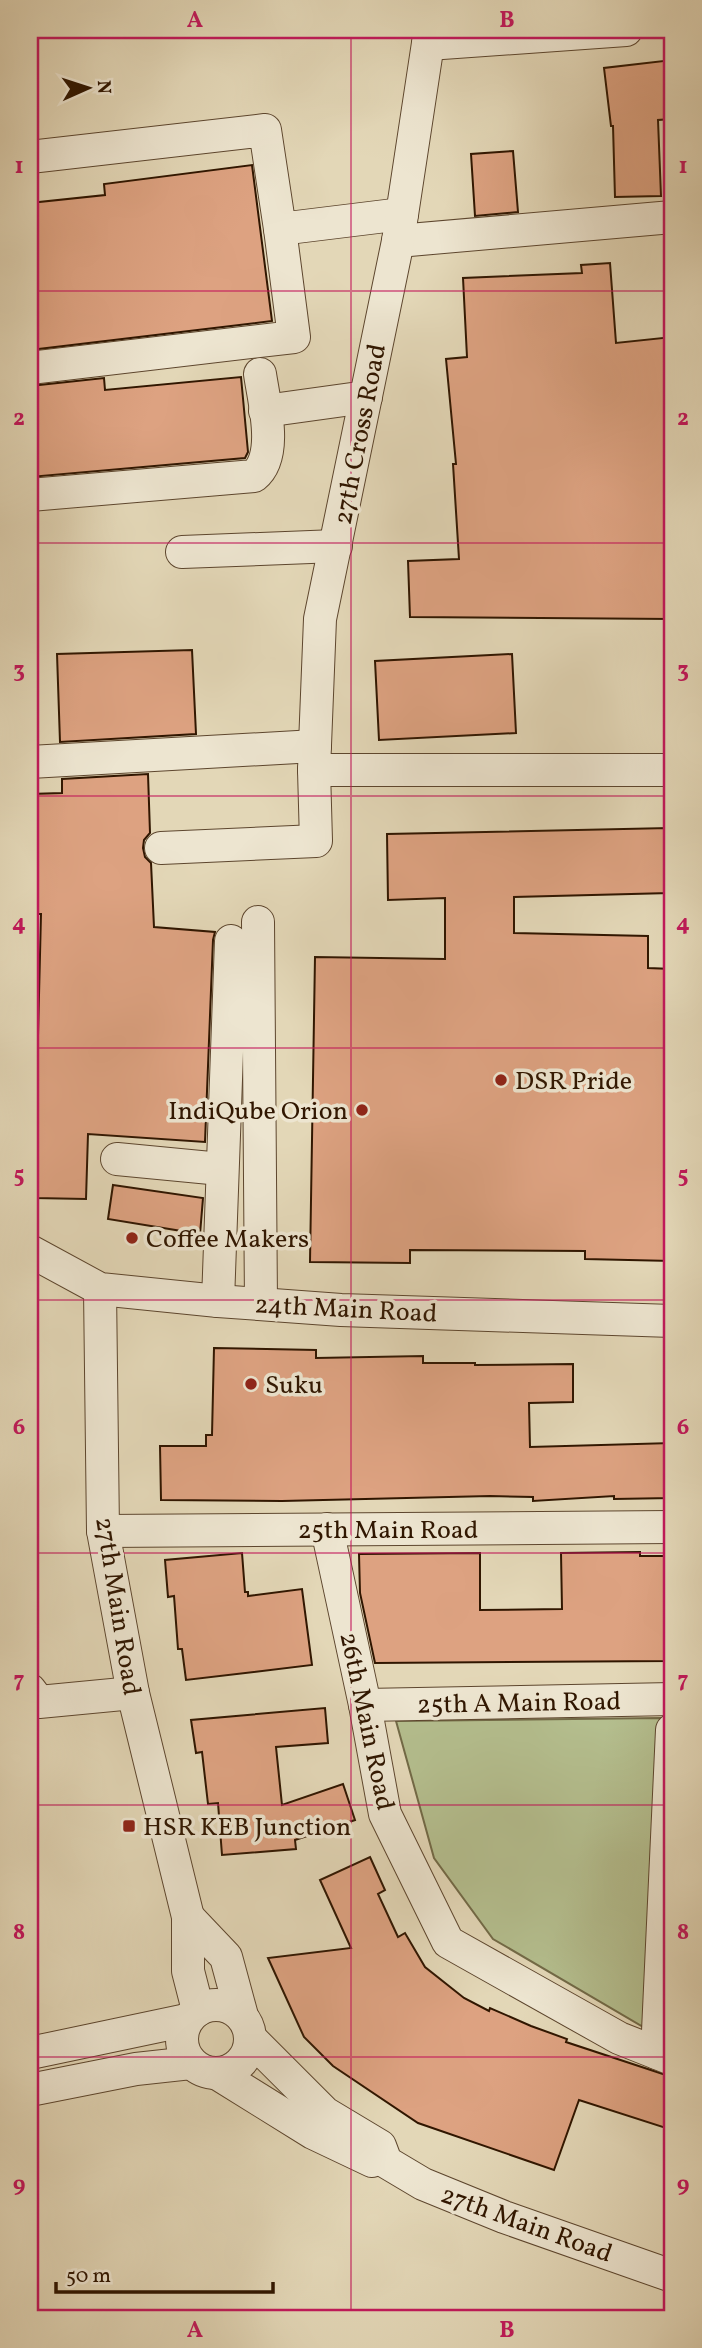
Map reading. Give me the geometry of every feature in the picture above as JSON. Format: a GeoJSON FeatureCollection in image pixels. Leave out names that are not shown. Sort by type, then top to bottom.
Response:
{"type":"FeatureCollection","features":[{"type":"Feature","properties":{"kind":"street"},"geometry":{"type":"LineString","coordinates":[[429,37],[626,30]]}},
{"type":"Feature","properties":{"kind":"street","name":"27th Cross Road"},"geometry":{"type":"LineString","coordinates":[[160,848],[316,841],[315,758],[320,619],[400,228],[429,37]]}},
{"type":"Feature","properties":{"kind":"street"},"geometry":{"type":"LineString","coordinates":[[30,157],[265,131],[294,337],[30,368]]}},
{"type":"Feature","properties":{"kind":"street"},"geometry":{"type":"LineString","coordinates":[[280,229],[400,228],[672,217]]}},
{"type":"Feature","properties":{"kind":"street"},"geometry":{"type":"LineString","coordinates":[[30,495],[254,476],[262,470],[267,458],[260,374]]}},
{"type":"Feature","properties":{"kind":"street"},"geometry":{"type":"LineString","coordinates":[[265,411],[366,397]]}},
{"type":"Feature","properties":{"kind":"street"},"geometry":{"type":"LineString","coordinates":[[181,552],[336,546]]}},
{"type":"Feature","properties":{"kind":"street"},"geometry":{"type":"LineString","coordinates":[[30,762],[315,758],[672,770]]}},
{"type":"Feature","properties":{"kind":"street"},"geometry":{"type":"LineString","coordinates":[[258,922],[261,1304]]}},
{"type":"Feature","properties":{"kind":"street"},"geometry":{"type":"LineString","coordinates":[[218,1301],[231,941]]}},
{"type":"Feature","properties":{"kind":"street"},"geometry":{"type":"LineString","coordinates":[[117,1159],[221,1169]]}},
{"type":"Feature","properties":{"kind":"street","name":"24th Main Road"},"geometry":{"type":"LineString","coordinates":[[30,1251],[100,1289],[341,1310],[672,1321]]}},
{"type":"Feature","properties":{"kind":"street","name":"27th Main Road"},"geometry":{"type":"LineString","coordinates":[[100,1289],[103,1531],[133,1693],[188,1917],[188,1971],[193,2015]]}},
{"type":"Feature","properties":{"kind":"street","name":"25th Main Road"},"geometry":{"type":"LineString","coordinates":[[103,1531],[672,1527]]}},
{"type":"Feature","properties":{"kind":"street","name":"26th Main Road"},"geometry":{"type":"LineString","coordinates":[[327,1530],[365,1705],[385,1814],[449,1942],[619,2038],[664,2056]]}},
{"type":"Feature","properties":{"kind":"street"},"geometry":{"type":"LineString","coordinates":[[30,1690],[39,1702],[133,1693]]}},
{"type":"Feature","properties":{"kind":"street","name":"25th A Main Road"},"geometry":{"type":"LineString","coordinates":[[365,1705],[672,1699]]}},
{"type":"Feature","properties":{"kind":"street"},"geometry":{"type":"LineString","coordinates":[[664,2056],[672,1730]]}},
{"type":"Feature","properties":{"kind":"street","name":"27th Main Road"},"geometry":{"type":"LineString","coordinates":[[188,1917],[226,1957],[246,2028],[325,2113],[380,2146],[386,2162]]}},
{"type":"Feature","properties":{"kind":"street"},"geometry":{"type":"LineString","coordinates":[[30,2053],[193,2015],[213,2005],[229,2007],[246,2028],[249,2052],[242,2064],[230,2071],[204,2068],[136,2069],[30,2090]]}},
{"type":"Feature","properties":{"kind":"street"},"geometry":{"type":"LineString","coordinates":[[193,2015],[182,2034],[183,2050],[204,2068]]}},
{"type":"Feature","properties":{"kind":"street","name":"27th Main Road"},"geometry":{"type":"LineString","coordinates":[[204,2068],[313,2133],[376,2163],[386,2162],[423,2184],[504,2217],[672,2276]]}},
{"type":"Feature","properties":{"kind":"green space"},"geometry":{"type":"Polygon","coordinates":[[[660,1718],[645,2028],[493,1939],[434,1858],[396,1721],[660,1718]]]}},
{"type":"Feature","properties":{"kind":"building"},"geometry":{"type":"Polygon","coordinates":[[[672,60],[672,119],[658,120],[661,196],[615,197],[613,126],[604,68],[672,60]]]}},
{"type":"Feature","properties":{"kind":"building"},"geometry":{"type":"Polygon","coordinates":[[[513,151],[518,212],[475,216],[471,154],[513,151]]]}},
{"type":"Feature","properties":{"kind":"building"},"geometry":{"type":"Polygon","coordinates":[[[252,165],[272,321],[30,350],[30,203],[105,195],[104,184],[252,165]]]}},
{"type":"Feature","properties":{"kind":"building"},"geometry":{"type":"Polygon","coordinates":[[[610,263],[616,343],[672,337],[672,619],[410,617],[408,561],[459,559],[453,464],[456,464],[446,359],[467,357],[463,278],[582,273],[581,265],[610,263]]]}},
{"type":"Feature","properties":{"kind":"building"},"geometry":{"type":"Polygon","coordinates":[[[241,377],[248,452],[245,458],[30,477],[30,386],[104,378],[105,390],[241,377]]]}},
{"type":"Feature","properties":{"kind":"building"},"geometry":{"type":"Polygon","coordinates":[[[192,650],[196,734],[60,742],[57,654],[192,650]]]}},
{"type":"Feature","properties":{"kind":"building"},"geometry":{"type":"Polygon","coordinates":[[[512,654],[516,733],[379,740],[375,661],[512,654]]]}},
{"type":"Feature","properties":{"kind":"building"},"geometry":{"type":"Polygon","coordinates":[[[148,774],[150,833],[144,840],[143,848],[145,857],[151,863],[154,927],[215,932],[205,1142],[88,1134],[86,1199],[34,1198],[41,914],[30,914],[30,794],[62,793],[62,779],[148,774]]]}},
{"type":"Feature","properties":{"kind":"building"},"geometry":{"type":"Polygon","coordinates":[[[669,828],[670,893],[514,897],[514,933],[648,936],[648,968],[672,969],[672,1261],[585,1259],[585,1251],[410,1250],[410,1263],[310,1262],[315,957],[445,959],[445,898],[388,900],[387,834],[669,828]]]}},
{"type":"Feature","properties":{"kind":"building"},"geometry":{"type":"Polygon","coordinates":[[[113,1185],[203,1198],[200,1234],[108,1219],[113,1185]]]}},
{"type":"Feature","properties":{"kind":"building"},"geometry":{"type":"Polygon","coordinates":[[[214,1348],[316,1350],[316,1358],[423,1356],[423,1363],[573,1364],[573,1402],[529,1403],[530,1447],[672,1443],[672,1498],[614,1499],[614,1496],[533,1501],[533,1497],[490,1496],[282,1501],[161,1500],[160,1446],[206,1446],[206,1435],[212,1435],[214,1348]]]}},
{"type":"Feature","properties":{"kind":"building"},"geometry":{"type":"Polygon","coordinates":[[[640,1552],[640,1556],[672,1556],[672,1661],[375,1663],[360,1593],[359,1554],[480,1553],[480,1610],[562,1609],[561,1553],[640,1552]]]}},
{"type":"Feature","properties":{"kind":"building"},"geometry":{"type":"Polygon","coordinates":[[[242,1553],[245,1592],[248,1592],[248,1596],[302,1589],[312,1665],[186,1680],[182,1649],[178,1649],[174,1596],[168,1597],[165,1560],[242,1553]]]}},
{"type":"Feature","properties":{"kind":"building"},"geometry":{"type":"Polygon","coordinates":[[[325,1708],[328,1743],[276,1747],[282,1805],[343,1784],[355,1820],[295,1840],[296,1849],[222,1855],[218,1803],[208,1804],[202,1752],[196,1753],[191,1720],[325,1708]]]}},
{"type":"Feature","properties":{"kind":"building"},"geometry":{"type":"Polygon","coordinates":[[[370,1857],[385,1890],[378,1894],[398,1937],[405,1933],[425,1967],[464,1998],[489,2011],[490,2008],[567,2039],[566,2042],[672,2077],[672,2130],[579,2100],[554,2170],[418,2123],[333,2066],[304,2037],[268,1958],[351,1948],[320,1880],[370,1857]]]}},
{"type":"Feature","properties":{"kind":"place","name":"DSR Pride"},"geometry":{"type":"Point","coordinates":[501,1080]}},
{"type":"Feature","properties":{"kind":"place","name":"IndiQube Orion"},"geometry":{"type":"Point","coordinates":[362,1110]}},
{"type":"Feature","properties":{"kind":"place","name":"Coffee Makers"},"geometry":{"type":"Point","coordinates":[132,1238]}},
{"type":"Feature","properties":{"kind":"place","name":"Suku"},"geometry":{"type":"Point","coordinates":[251,1384]}},
{"type":"Feature","properties":{"kind":"place","name":"HSR KEB Junction"},"geometry":{"type":"Point","coordinates":[129,1826]}}]}
